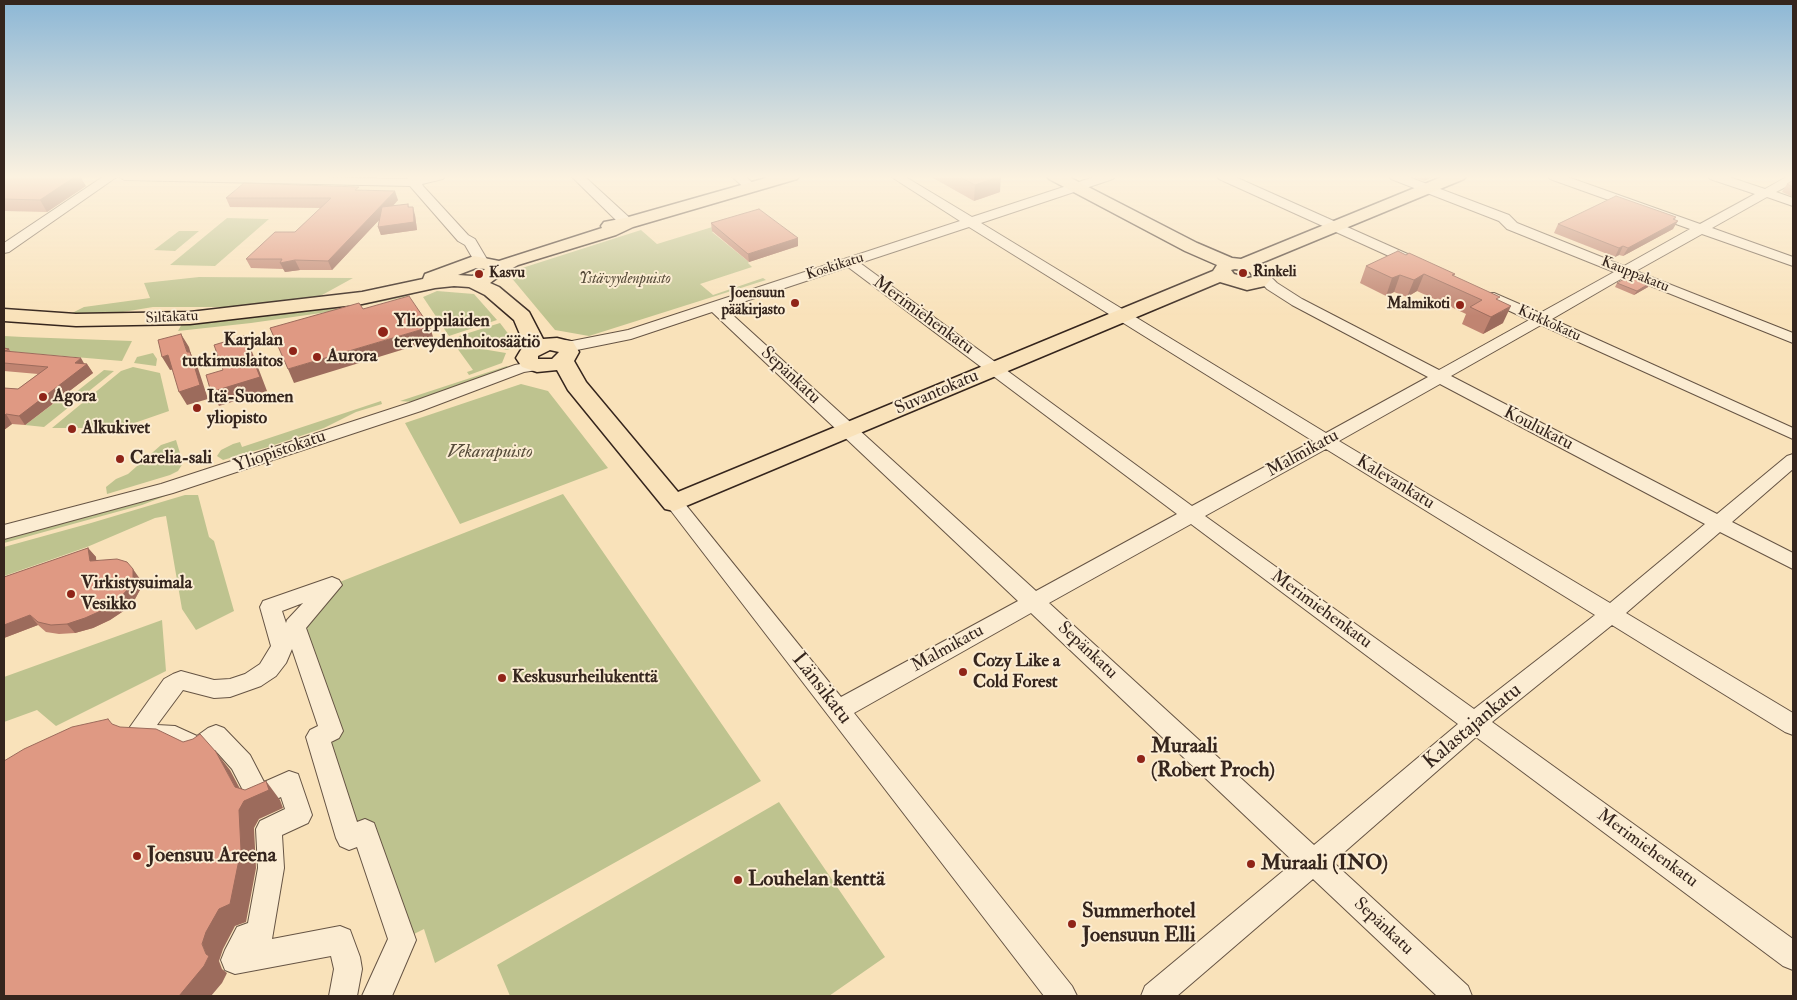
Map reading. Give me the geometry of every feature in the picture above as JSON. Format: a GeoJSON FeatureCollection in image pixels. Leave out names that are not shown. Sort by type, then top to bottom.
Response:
{"type":"FeatureCollection","features":[{"type":"Feature","properties":{"kind":"main road","name":"Siltakatu"},"geometry":{"type":"LineString","coordinates":[[4,315],[66,320],[190,318],[362,298],[435,282],[512,261],[610,231],[627,223]]}},
{"type":"Feature","properties":{"kind":"main road","name":"Koulukatu"},"geometry":{"type":"LineString","coordinates":[[1144,223],[1241,273]]}},
{"type":"Feature","properties":{"kind":"main road"},"geometry":{"type":"LineString","coordinates":[[1241,273],[1263,262],[1277,250],[1347,223]]}},
{"type":"Feature","properties":{"kind":"main road"},"geometry":{"type":"LineString","coordinates":[[475,271],[492,291],[525,320],[548,355]]}},
{"type":"Feature","properties":{"kind":"main road","name":"Suvantokatu"},"geometry":{"type":"LineString","coordinates":[[674,503],[1200,283],[1241,273]]}},
{"type":"Feature","properties":{"kind":"main road","name":"Länsikatu"},"geometry":{"type":"LineString","coordinates":[[548,355],[576,385],[674,503]]}},
{"type":"Feature","properties":{"kind":"street"},"geometry":{"type":"LineString","coordinates":[[4,249],[43,223]]}},
{"type":"Feature","properties":{"kind":"street"},"geometry":{"type":"LineString","coordinates":[[450,223],[463,238],[467,255],[475,271]]}},
{"type":"Feature","properties":{"kind":"street","name":"Koskikatu"},"geometry":{"type":"LineString","coordinates":[[548,355],[617,337],[715,307],[969,223]]}},
{"type":"Feature","properties":{"kind":"street","name":"Kalevankatu"},"geometry":{"type":"LineString","coordinates":[[972,223],[1326,441],[1793,725]]}},
{"type":"Feature","properties":{"kind":"street"},"geometry":{"type":"LineString","coordinates":[[1327,223],[1426,268]]}},
{"type":"Feature","properties":{"kind":"street","name":"Kauppakatu"},"geometry":{"type":"LineString","coordinates":[[1509,223],[1512,226],[1793,338]]}},
{"type":"Feature","properties":{"kind":"street"},"geometry":{"type":"LineString","coordinates":[[1683,223],[1793,262]]}},
{"type":"Feature","properties":{"kind":"street","name":"Malmikatu"},"geometry":{"type":"LineString","coordinates":[[838,710],[1433,382],[1438,377],[1539,319],[1711,223]]}},
{"type":"Feature","properties":{"kind":"street","name":"Merimiehenkatu"},"geometry":{"type":"LineString","coordinates":[[850,262],[1191,515],[1793,956]]}},
{"type":"Feature","properties":{"kind":"street","name":"Koulukatu"},"geometry":{"type":"LineString","coordinates":[[1241,273],[1793,562]]}},
{"type":"Feature","properties":{"kind":"street","name":"Kirkkokatu"},"geometry":{"type":"LineString","coordinates":[[1478,291],[1793,434]]}},
{"type":"Feature","properties":{"kind":"street","name":"Sepänkatu"},"geometry":{"type":"LineString","coordinates":[[715,307],[1458,996]]}},
{"type":"Feature","properties":{"kind":"street","name":"Yliopistokatu"},"geometry":{"type":"LineString","coordinates":[[4,532],[75,515],[206,477],[467,388],[521,368],[548,355]]}},
{"type":"Feature","properties":{"kind":"street","name":"Kalastajankatu"},"geometry":{"type":"LineString","coordinates":[[1155,996],[1465,733],[1475,722],[1610,614],[1793,460]]}},
{"type":"Feature","properties":{"kind":"street","name":"Länsikatu"},"geometry":{"type":"LineString","coordinates":[[674,503],[1062,996]]}},
{"type":"Feature","properties":{"kind":"street"},"geometry":{"type":"LineString","coordinates":[[342,996],[348,969],[340,940],[235,960],[247,937],[259,937],[271,868],[269,828],[299,815],[289,782],[259,796],[241,762],[216,735],[199,749],[175,736],[137,734],[172,685],[181,680],[214,689],[223,689],[245,683],[268,670],[278,657],[282,646],[270,607],[332,585],[295,626],[331,731],[318,737],[349,838],[365,831],[402,940],[377,996]]}},
{"type":"Feature","properties":{"kind":"green space"},"geometry":{"type":"Polygon","coordinates":[[[221,223],[265,223],[215,266],[170,265],[221,223]]]}},
{"type":"Feature","properties":{"kind":"green space","name":"Ystävyydenpuisto"},"geometry":{"type":"Polygon","coordinates":[[[726,223],[733,223],[712,232],[749,262],[752,267],[700,284],[713,295],[763,278],[766,280],[589,336],[555,330],[510,276],[519,269],[641,230],[657,244],[726,223]]]}},
{"type":"Feature","properties":{"kind":"green space"},"geometry":{"type":"Polygon","coordinates":[[[179,231],[199,231],[175,251],[154,250],[179,231]]]}},
{"type":"Feature","properties":{"kind":"green space"},"geometry":{"type":"Polygon","coordinates":[[[199,277],[353,278],[313,300],[226,307],[153,307],[117,313],[72,313],[84,307],[150,298],[144,283],[199,277]]]}},
{"type":"Feature","properties":{"kind":"green space"},"geometry":{"type":"Polygon","coordinates":[[[430,288],[405,297],[335,311],[178,331],[183,322],[430,288]]]}},
{"type":"Feature","properties":{"kind":"green space"},"geometry":{"type":"Polygon","coordinates":[[[437,291],[474,294],[497,320],[449,336],[423,297],[437,291]]]}},
{"type":"Feature","properties":{"kind":"green space"},"geometry":{"type":"Polygon","coordinates":[[[500,323],[516,344],[508,350],[458,341],[459,336],[500,323]]]}},
{"type":"Feature","properties":{"kind":"green space"},"geometry":{"type":"Polygon","coordinates":[[[4,336],[132,341],[122,361],[4,351],[4,336]]]}},
{"type":"Feature","properties":{"kind":"green space"},"geometry":{"type":"Polygon","coordinates":[[[451,344],[506,353],[502,363],[469,375],[467,372],[473,370],[457,348],[451,349],[448,346],[451,344]]]}},
{"type":"Feature","properties":{"kind":"green space"},"geometry":{"type":"Polygon","coordinates":[[[153,353],[157,359],[156,366],[134,363],[137,357],[153,353]]]}},
{"type":"Feature","properties":{"kind":"green space"},"geometry":{"type":"Polygon","coordinates":[[[507,366],[508,368],[413,402],[400,401],[507,366]]]}},
{"type":"Feature","properties":{"kind":"green space"},"geometry":{"type":"Polygon","coordinates":[[[133,367],[160,373],[169,411],[120,428],[52,428],[121,371],[133,367]]]}},
{"type":"Feature","properties":{"kind":"green space"},"geometry":{"type":"Polygon","coordinates":[[[104,370],[114,371],[44,427],[25,425],[70,391],[76,392],[104,370]]]}},
{"type":"Feature","properties":{"kind":"green space","name":"Vekarapuisto"},"geometry":{"type":"Polygon","coordinates":[[[521,384],[548,391],[608,468],[460,524],[405,423],[521,384]]]}},
{"type":"Feature","properties":{"kind":"green space"},"geometry":{"type":"Polygon","coordinates":[[[381,401],[382,404],[356,412],[324,428],[268,447],[223,460],[217,456],[221,450],[233,444],[240,442],[242,447],[381,401]]]}},
{"type":"Feature","properties":{"kind":"green space"},"geometry":{"type":"Polygon","coordinates":[[[176,440],[183,463],[178,471],[107,494],[106,487],[116,479],[128,474],[161,445],[176,440]]]}},
{"type":"Feature","properties":{"kind":"green space"},"geometry":{"type":"Polygon","coordinates":[[[170,493],[142,505],[4,543],[4,538],[170,493]]]}},
{"type":"Feature","properties":{"kind":"green space","name":"Keskusurheilukenttä"},"geometry":{"type":"Polygon","coordinates":[[[563,494],[761,781],[435,963],[424,929],[402,940],[365,830],[350,837],[318,737],[331,732],[295,626],[332,585],[563,494]]]}},
{"type":"Feature","properties":{"kind":"green space"},"geometry":{"type":"Polygon","coordinates":[[[185,495],[198,495],[209,537],[214,541],[234,611],[196,630],[182,609],[166,516],[155,518],[87,547],[4,576],[4,547],[185,495]]]}},
{"type":"Feature","properties":{"kind":"green space"},"geometry":{"type":"Polygon","coordinates":[[[162,620],[166,671],[56,726],[37,710],[4,722],[4,677],[162,620]]]}},
{"type":"Feature","properties":{"kind":"green space","name":"Louhelan kenttä"},"geometry":{"type":"Polygon","coordinates":[[[779,802],[885,957],[829,996],[510,996],[497,965],[779,802]]]}},
{"type":"Feature","properties":{"kind":"building"},"geometry":{"type":"Polygon","coordinates":[[[305,223],[365,223],[328,261],[295,260],[280,263],[282,259],[246,259],[275,232],[295,232],[305,223]]]}},
{"type":"Feature","properties":{"kind":"building"},"geometry":{"type":"Polygon","coordinates":[[[379,223],[409,223],[378,227],[379,223]]]}},
{"type":"Feature","properties":{"kind":"building"},"geometry":{"type":"Polygon","coordinates":[[[711,223],[777,223],[798,238],[748,254],[711,223]]]}},
{"type":"Feature","properties":{"kind":"building"},"geometry":{"type":"Polygon","coordinates":[[[1675,223],[1628,248],[1623,246],[1619,248],[1558,224],[1675,223]]]}},
{"type":"Feature","properties":{"kind":"building"},"geometry":{"type":"Polygon","coordinates":[[[1398,251],[1406,255],[1409,253],[1455,274],[1452,275],[1500,297],[1496,299],[1511,306],[1491,317],[1470,307],[1482,300],[1424,274],[1414,280],[1400,275],[1392,278],[1366,266],[1398,251]]]}},
{"type":"Feature","properties":{"kind":"building"},"geometry":{"type":"Polygon","coordinates":[[[1631,275],[1650,283],[1637,291],[1617,283],[1631,275]]]}},
{"type":"Feature","properties":{"kind":"building"},"geometry":{"type":"Polygon","coordinates":[[[409,296],[430,327],[288,369],[270,328],[359,303],[363,309],[409,296]]]}},
{"type":"Feature","properties":{"kind":"building"},"geometry":{"type":"Polygon","coordinates":[[[181,334],[187,352],[190,352],[200,385],[179,392],[168,355],[162,357],[158,340],[181,334]]]}},
{"type":"Feature","properties":{"kind":"building"},"geometry":{"type":"Polygon","coordinates":[[[244,336],[260,377],[211,392],[206,375],[223,370],[214,345],[244,336]]]}},
{"type":"Feature","properties":{"kind":"building"},"geometry":{"type":"Polygon","coordinates":[[[4,348],[9,349],[5,351],[81,358],[75,363],[87,364],[19,416],[6,414],[4,416],[4,388],[18,389],[48,367],[4,363],[4,348]]]}},
{"type":"Feature","properties":{"kind":"building","name":"Virkistysuimala Vesikko"},"geometry":{"type":"Polygon","coordinates":[[[88,548],[90,561],[117,559],[127,562],[133,569],[133,578],[128,589],[118,600],[103,610],[67,624],[51,625],[38,622],[30,615],[4,625],[4,577],[88,548]]]}},
{"type":"Feature","properties":{"kind":"building","name":"Joensuu Areena"},"geometry":{"type":"Polygon","coordinates":[[[108,719],[112,724],[120,727],[156,729],[183,742],[193,739],[200,734],[216,752],[235,787],[245,790],[266,781],[269,790],[244,801],[239,810],[241,850],[230,904],[219,909],[206,932],[202,944],[206,954],[209,956],[204,966],[179,996],[4,996],[4,761],[24,749],[72,727],[108,719]]]}},
{"type":"Feature","properties":{"kind":"place","name":"Rinkeli"},"geometry":{"type":"Point","coordinates":[1243,273]}},
{"type":"Feature","properties":{"kind":"place","name":"Kasvu"},"geometry":{"type":"Point","coordinates":[479,274]}},
{"type":"Feature","properties":{"kind":"place","name":"Joensuun pääkirjasto"},"geometry":{"type":"Point","coordinates":[795,303]}},
{"type":"Feature","properties":{"kind":"place","name":"Malmikoti"},"geometry":{"type":"Point","coordinates":[1460,305]}},
{"type":"Feature","properties":{"kind":"place","name":"Ylioppilaiden terveydenhoitosäätiö"},"geometry":{"type":"Point","coordinates":[383,332]}},
{"type":"Feature","properties":{"kind":"place","name":"Karjalan tutkimuslaitos"},"geometry":{"type":"Point","coordinates":[293,351]}},
{"type":"Feature","properties":{"kind":"place","name":"Aurora"},"geometry":{"type":"Point","coordinates":[317,357]}},
{"type":"Feature","properties":{"kind":"place","name":"Agora"},"geometry":{"type":"Point","coordinates":[43,397]}},
{"type":"Feature","properties":{"kind":"place","name":"Itä-Suomen yliopisto"},"geometry":{"type":"Point","coordinates":[197,408]}},
{"type":"Feature","properties":{"kind":"place","name":"Alkukivet"},"geometry":{"type":"Point","coordinates":[72,429]}},
{"type":"Feature","properties":{"kind":"place","name":"Carelia-sali"},"geometry":{"type":"Point","coordinates":[120,459]}},
{"type":"Feature","properties":{"kind":"place","name":"Virkistysuimala Vesikko"},"geometry":{"type":"Point","coordinates":[71,594]}},
{"type":"Feature","properties":{"kind":"place","name":"Cozy Like a Cold Forest"},"geometry":{"type":"Point","coordinates":[963,672]}},
{"type":"Feature","properties":{"kind":"place","name":"Keskusurheilukenttä"},"geometry":{"type":"Point","coordinates":[502,678]}},
{"type":"Feature","properties":{"kind":"place","name":"Muraali (Robert Proch)"},"geometry":{"type":"Point","coordinates":[1141,759]}},
{"type":"Feature","properties":{"kind":"place","name":"Joensuu Areena"},"geometry":{"type":"Point","coordinates":[137,856]}},
{"type":"Feature","properties":{"kind":"place","name":"Muraali (INO)"},"geometry":{"type":"Point","coordinates":[1251,864]}},
{"type":"Feature","properties":{"kind":"place","name":"Louhelan kenttä"},"geometry":{"type":"Point","coordinates":[738,880]}},
{"type":"Feature","properties":{"kind":"place","name":"Summerhotel Joensuun Elli"},"geometry":{"type":"Point","coordinates":[1072,924]}}]}
